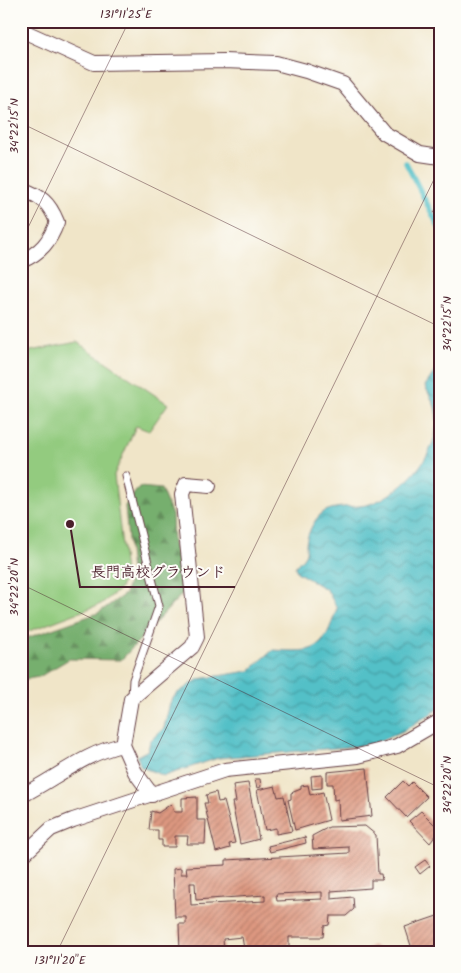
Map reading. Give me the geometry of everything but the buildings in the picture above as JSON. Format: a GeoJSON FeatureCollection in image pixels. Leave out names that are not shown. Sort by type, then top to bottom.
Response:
{"type":"FeatureCollection","features":[{"type":"Feature","properties":{"kind":"street"},"geometry":{"type":"LineString","coordinates":[[22,31],[94,63],[268,62],[306,71],[343,84],[384,133],[420,154],[440,157]]}},
{"type":"Feature","properties":{"kind":"street"},"geometry":{"type":"LineString","coordinates":[[21,188],[36,194],[51,206],[57,222],[50,240],[33,256],[21,261]]}},
{"type":"Feature","properties":{"kind":"street"},"geometry":{"type":"LineString","coordinates":[[152,795],[135,772],[124,745],[132,699],[192,646],[197,637],[182,494],[186,484],[208,486]]}},
{"type":"Feature","properties":{"kind":"street"},"geometry":{"type":"LineString","coordinates":[[21,857],[51,829],[225,770],[358,756],[397,746],[440,721]]}},
{"type":"Feature","properties":{"kind":"street"},"geometry":{"type":"LineString","coordinates":[[21,796],[82,760],[111,748],[124,745]]}},
{"type":"Feature","properties":{"kind":"lane"},"geometry":{"type":"LineString","coordinates":[[126,476],[159,606],[133,680],[132,699]]}},
{"type":"Feature","properties":{"kind":"green space"},"geometry":{"type":"Polygon","coordinates":[[[77,342],[168,404],[149,431],[136,426],[114,475],[125,573],[120,589],[101,604],[21,634],[21,353],[77,342]]]}},
{"type":"Feature","properties":{"kind":"green space"},"geometry":{"type":"Polygon","coordinates":[[[139,487],[161,489],[172,515],[173,544],[184,579],[184,592],[121,660],[69,659],[39,677],[21,680],[21,640],[98,613],[125,594],[131,572],[125,506],[139,487]]]}},
{"type":"Feature","properties":{"kind":"water"},"geometry":{"type":"Polygon","coordinates":[[[440,364],[440,708],[403,731],[371,745],[218,758],[164,776],[141,767],[137,756],[148,750],[150,741],[164,728],[170,703],[176,694],[199,679],[249,671],[273,650],[300,651],[316,646],[322,641],[337,608],[327,590],[297,572],[295,567],[306,554],[307,540],[311,529],[319,516],[330,509],[370,504],[383,498],[409,479],[420,466],[434,438],[437,422],[435,407],[425,386],[440,364]]]}},
{"type":"Feature","properties":{"kind":"waterway"},"geometry":{"type":"LineString","coordinates":[[406,163],[440,229]]}},
{"type":"Feature","properties":{"kind":"place","name":"長門高校グラウンド"},"geometry":{"type":"Point","coordinates":[70,524]}}]}
